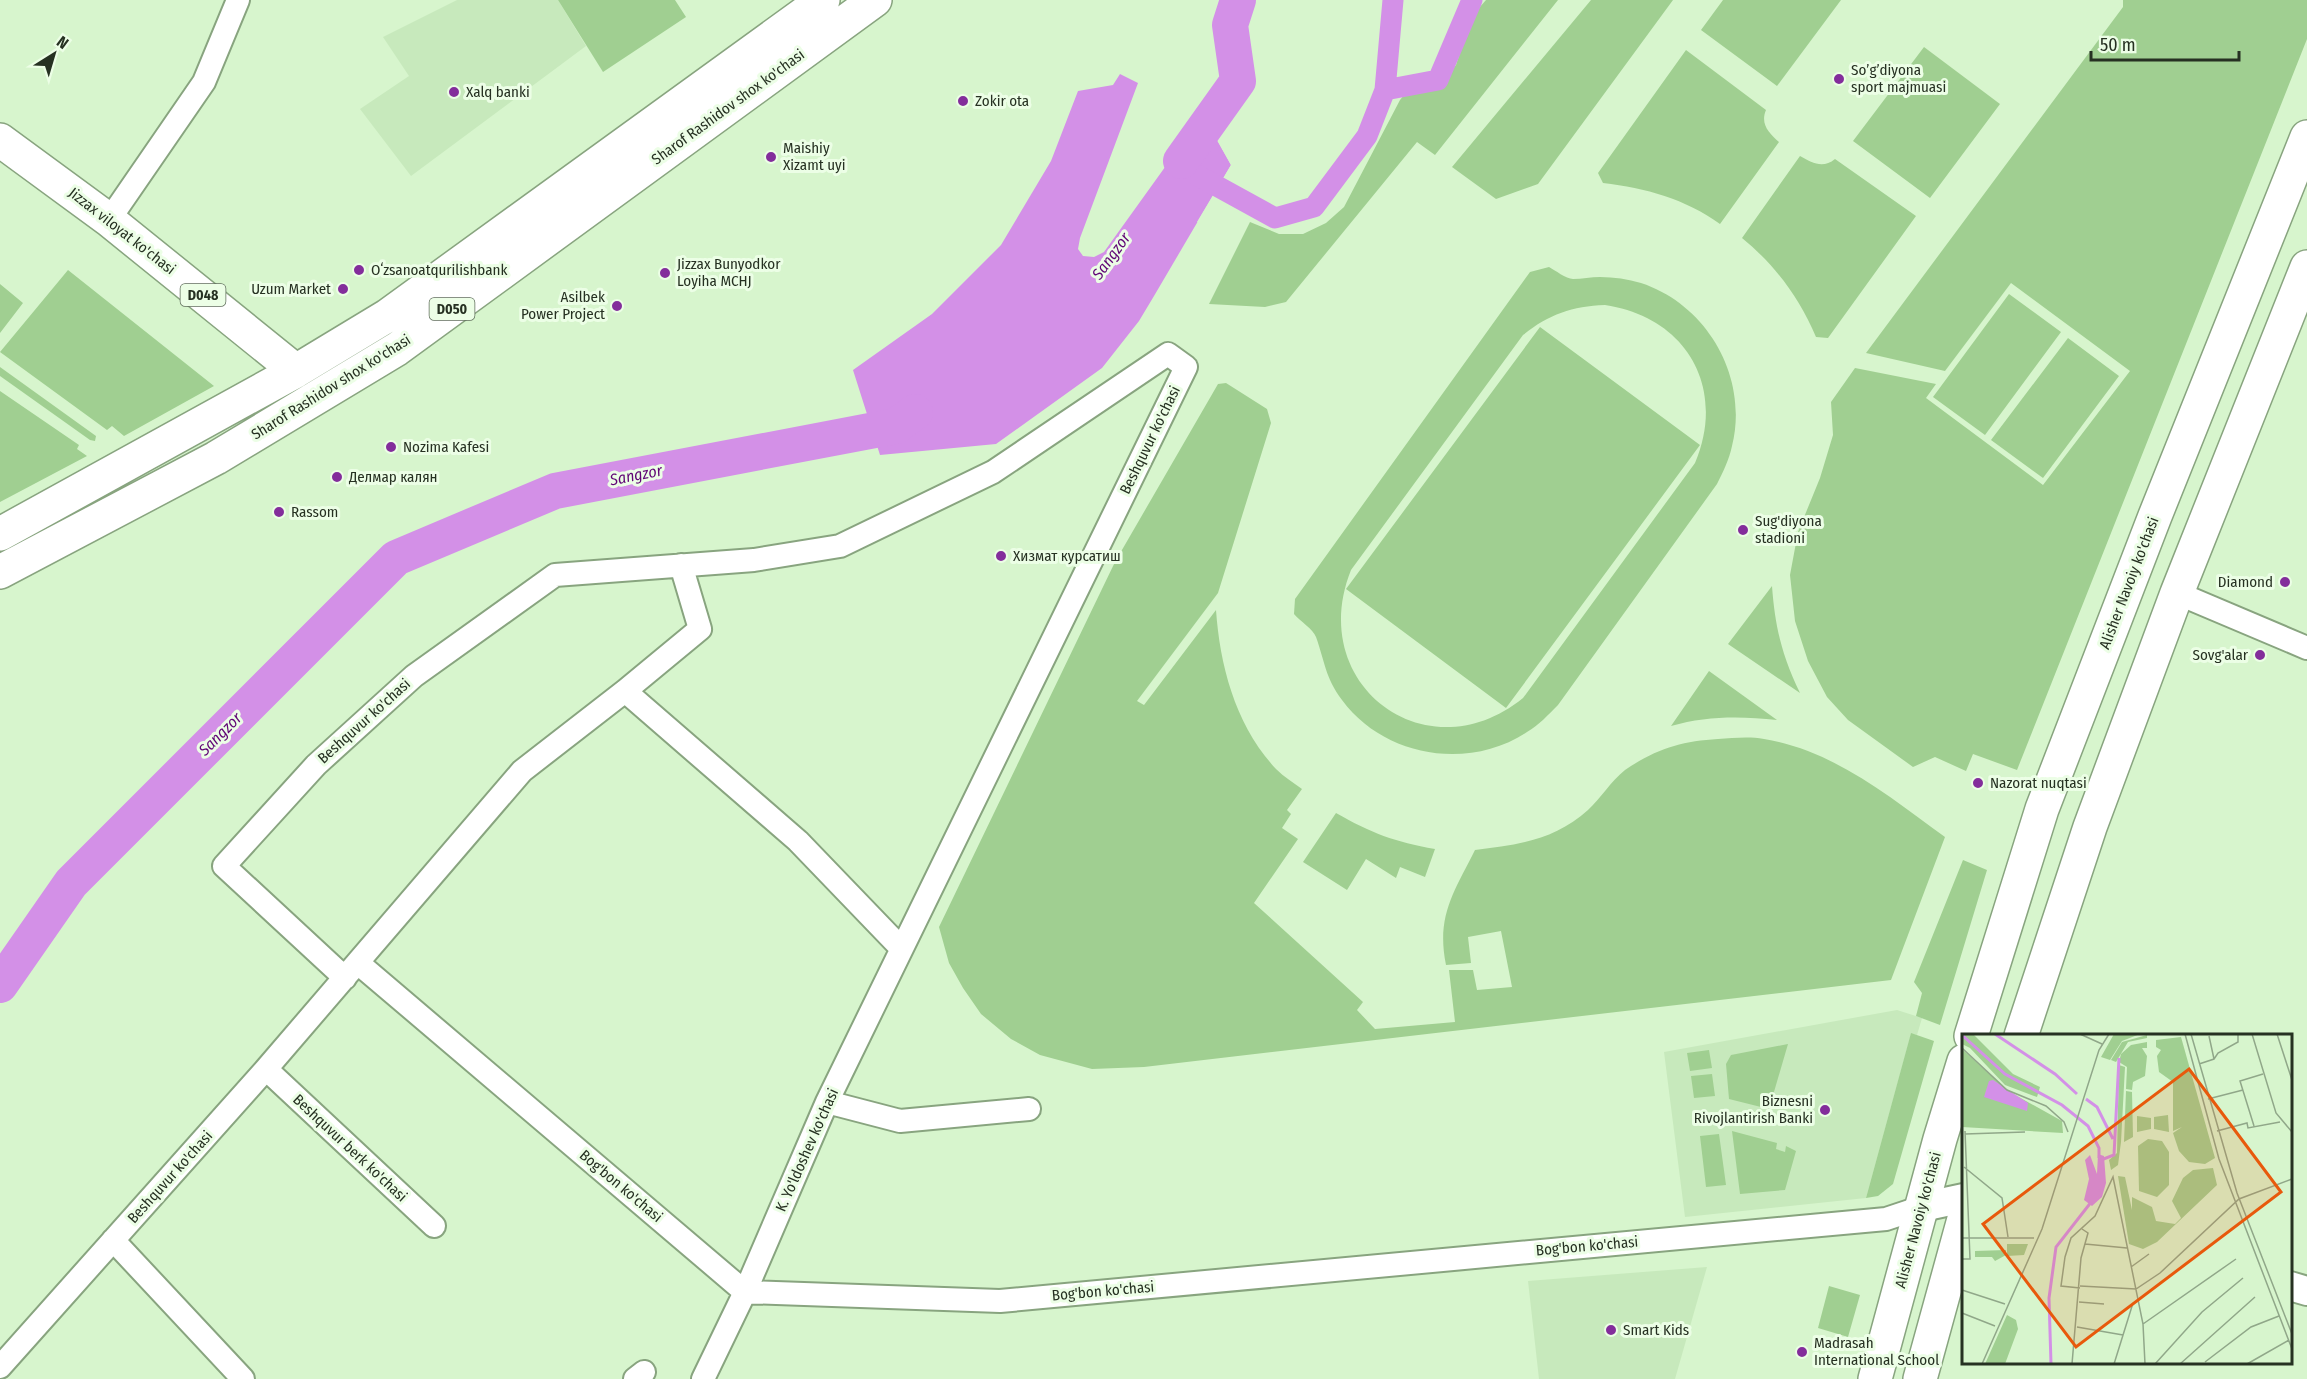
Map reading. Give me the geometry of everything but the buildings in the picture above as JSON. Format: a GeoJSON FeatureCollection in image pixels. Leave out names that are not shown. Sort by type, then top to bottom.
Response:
{"type":"FeatureCollection","features":[{"type":"Feature","properties":{"kind":"main road","name":"Sharof Rashidov shox ko'chasi"},"geometry":{"type":"LineString","coordinates":[[0,572],[216,458],[397,349],[496,278],[791,43],[823,0]]}},
{"type":"Feature","properties":{"kind":"main road","name":"Sharof Rashidov shox ko'chasi"},"geometry":{"type":"LineString","coordinates":[[0,534],[296,371],[387,316],[476,252],[791,43],[875,0]]}},
{"type":"Feature","properties":{"kind":"main road","name":"Alisher Navoiy ko'chasi"},"geometry":{"type":"LineString","coordinates":[[1971,1034],[2042,809],[2155,516],[2307,137]]}},
{"type":"Feature","properties":{"kind":"main road","name":"Jizzax viloyat ko'chasi"},"geometry":{"type":"LineString","coordinates":[[0,140],[109,219],[296,371]]}},
{"type":"Feature","properties":{"kind":"main road"},"geometry":{"type":"LineString","coordinates":[[476,252],[471,265],[473,271],[487,279],[496,278]]}},
{"type":"Feature","properties":{"kind":"main road"},"geometry":{"type":"LineString","coordinates":[[2021,1034],[2090,827],[2177,593],[2298,316],[2307,267]]}},
{"type":"Feature","properties":{"kind":"main road","name":"Alisher Navoiy ko'chasi"},"geometry":{"type":"LineString","coordinates":[[1875,1379],[1940,1139],[1962,1068]]}},
{"type":"Feature","properties":{"kind":"main road"},"geometry":{"type":"LineString","coordinates":[[1920,1379],[1962,1226]]}},
{"type":"Feature","properties":{"kind":"street"},"geometry":{"type":"LineString","coordinates":[[109,219],[204,82],[238,0]]}},
{"type":"Feature","properties":{"kind":"street","name":"Beshquvur ko'chasi"},"geometry":{"type":"LineString","coordinates":[[352,970],[224,866],[316,765],[414,676],[555,575],[754,560],[840,546],[993,472],[1168,354],[1186,367],[914,922]]}},
{"type":"Feature","properties":{"kind":"street","name":"Beshquvur ko'chasi"},"geometry":{"type":"LineString","coordinates":[[0,1366],[266,1069],[522,771],[700,629],[681,566]]}},
{"type":"Feature","properties":{"kind":"street"},"geometry":{"type":"LineString","coordinates":[[2177,593],[2307,648]]}},
{"type":"Feature","properties":{"kind":"street"},"geometry":{"type":"LineString","coordinates":[[625,691],[798,841],[901,948]]}},
{"type":"Feature","properties":{"kind":"street","name":"K. Yo'ldoshev ko'chasi"},"geometry":{"type":"LineString","coordinates":[[703,1379],[746,1292],[827,1102],[914,922]]}},
{"type":"Feature","properties":{"kind":"street","name":"Bog'bon ko'chasi"},"geometry":{"type":"LineString","coordinates":[[352,970],[746,1292],[1000,1300],[1886,1219],[1922,1207],[1962,1198]]}},
{"type":"Feature","properties":{"kind":"street","name":"Beshquvur berk ko'chasi"},"geometry":{"type":"LineString","coordinates":[[266,1069],[434,1226]]}},
{"type":"Feature","properties":{"kind":"street"},"geometry":{"type":"LineString","coordinates":[[827,1102],[900,1121],[1029,1109]]}},
{"type":"Feature","properties":{"kind":"street"},"geometry":{"type":"LineString","coordinates":[[114,1240],[243,1379]]}},
{"type":"Feature","properties":{"kind":"street"},"geometry":{"type":"LineString","coordinates":[[2292,1287],[2307,1291]]}},
{"type":"Feature","properties":{"kind":"shaded area","name":"Xalq banki"},"geometry":{"type":"Polygon","coordinates":[[[457,0],[558,0],[586,46],[411,176],[360,109],[409,76],[383,37],[457,0]]]}},
{"type":"Feature","properties":{"kind":"shaded area"},"geometry":{"type":"Polygon","coordinates":[[[558,0],[675,0],[686,17],[603,72],[558,0]]]}},
{"type":"Feature","properties":{"kind":"shaded area"},"geometry":{"type":"Polygon","coordinates":[[[1486,0],[1558,0],[1435,155],[1417,142],[1286,302],[1265,307],[1209,304],[1250,222],[1279,234],[1303,234],[1326,223],[1344,207],[1400,100],[1408,90],[1431,85],[1446,78],[1456,65],[1472,16],[1486,0]]]}},
{"type":"Feature","properties":{"kind":"shaded area"},"geometry":{"type":"Polygon","coordinates":[[[1591,0],[1673,0],[1538,184],[1496,199],[1452,167],[1591,0]]]}},
{"type":"Feature","properties":{"kind":"shaded area"},"geometry":{"type":"Polygon","coordinates":[[[1723,0],[1841,0],[1777,86],[1701,30],[1723,0]]]}},
{"type":"Feature","properties":{"kind":"shaded area"},"geometry":{"type":"Polygon","coordinates":[[[2123,0],[2307,0],[2307,39],[2017,770],[1973,754],[1966,771],[1935,757],[1913,767],[1848,720],[1827,697],[1808,661],[1795,621],[1790,575],[1798,532],[1820,478],[1833,435],[1831,402],[1855,368],[1936,384],[1926,398],[2043,485],[2130,371],[2011,283],[1945,371],[1866,353],[2123,7],[2123,0]]]}},
{"type":"Feature","properties":{"kind":"shaded area"},"geometry":{"type":"Polygon","coordinates":[[[1924,47],[2000,104],[1930,198],[1853,141],[1924,47]]]}},
{"type":"Feature","properties":{"kind":"shaded area"},"geometry":{"type":"Polygon","coordinates":[[[1686,50],[1766,110],[1765,124],[1779,142],[1720,224],[1679,201],[1634,188],[1603,183],[1598,173],[1686,50]]]}},
{"type":"Feature","properties":{"kind":"shaded area"},"geometry":{"type":"Polygon","coordinates":[[[1800,156],[1813,163],[1822,164],[1835,159],[1916,216],[1828,338],[1816,337],[1794,295],[1765,259],[1742,238],[1800,156]]]}},
{"type":"Feature","properties":{"kind":"shaded area"},"geometry":{"type":"Polygon","coordinates":[[[1549,267],[1570,279],[1605,277],[1631,280],[1665,294],[1686,308],[1704,326],[1718,347],[1728,370],[1734,395],[1736,420],[1732,446],[1717,484],[1558,705],[1531,729],[1504,744],[1479,751],[1454,754],[1428,752],[1380,735],[1342,700],[1329,677],[1314,634],[1294,614],[1295,599],[1530,272],[1549,267]],[[1605,305],[1582,307],[1551,317],[1523,335],[1351,570],[1341,612],[1345,649],[1360,682],[1384,706],[1414,722],[1449,727],[1486,720],[1523,698],[1695,463],[1704,435],[1706,408],[1702,383],[1692,360],[1678,340],[1658,324],[1633,312],[1605,305]]]}},
{"type":"Feature","properties":{"kind":"shaded area"},"geometry":{"type":"Polygon","coordinates":[[[68,270],[214,386],[124,436],[112,426],[107,430],[0,352],[68,270]]]}},
{"type":"Feature","properties":{"kind":"shaded area"},"geometry":{"type":"Polygon","coordinates":[[[0,284],[23,303],[0,333],[0,284]]]}},
{"type":"Feature","properties":{"kind":"shaded area"},"geometry":{"type":"Polygon","coordinates":[[[2009,294],[2061,332],[1985,435],[1933,397],[2009,294]]]}},
{"type":"Feature","properties":{"kind":"shaded area"},"geometry":{"type":"Polygon","coordinates":[[[1540,327],[1700,445],[1506,708],[1346,589],[1540,327]]]}},
{"type":"Feature","properties":{"kind":"shaded area"},"geometry":{"type":"Polygon","coordinates":[[[2068,338],[2119,376],[2043,478],[1991,440],[2068,338]]]}},
{"type":"Feature","properties":{"kind":"shaded area"},"geometry":{"type":"Polygon","coordinates":[[[0,367],[96,436],[95,441],[90,440],[0,376],[0,367]]]}},
{"type":"Feature","properties":{"kind":"shaded area"},"geometry":{"type":"Polygon","coordinates":[[[1226,383],[1267,409],[1271,423],[1218,593],[1137,701],[1144,705],[1216,610],[1221,653],[1240,715],[1262,752],[1276,769],[1302,789],[1287,810],[1291,814],[1282,828],[1298,839],[1254,903],[1363,1002],[1357,1010],[1375,1029],[1455,1022],[1449,970],[1473,970],[1477,990],[1512,987],[1501,931],[1468,937],[1471,963],[1446,965],[1443,932],[1445,918],[1454,892],[1475,850],[1521,843],[1549,835],[1588,810],[1620,774],[1636,763],[1670,747],[1705,740],[1758,738],[1814,753],[1882,791],[1945,837],[1891,980],[1144,1067],[1092,1069],[1040,1055],[1011,1039],[981,1014],[949,963],[939,927],[1115,562],[1218,384],[1226,383]]]}},
{"type":"Feature","properties":{"kind":"shaded area"},"geometry":{"type":"Polygon","coordinates":[[[0,391],[79,445],[77,449],[87,456],[0,502],[0,391]]]}},
{"type":"Feature","properties":{"kind":"shaded area"},"geometry":{"type":"Polygon","coordinates":[[[1772,586],[1780,641],[1800,693],[1728,644],[1772,586]]]}},
{"type":"Feature","properties":{"kind":"shaded area"},"geometry":{"type":"Polygon","coordinates":[[[1709,671],[1777,720],[1723,718],[1697,720],[1671,726],[1709,671]]]}},
{"type":"Feature","properties":{"kind":"shaded area"},"geometry":{"type":"Polygon","coordinates":[[[1336,813],[1384,836],[1435,849],[1425,877],[1400,867],[1396,878],[1366,859],[1347,890],[1303,862],[1336,813]]]}},
{"type":"Feature","properties":{"kind":"shaded area"},"geometry":{"type":"Polygon","coordinates":[[[1963,860],[1987,870],[1940,1025],[1916,1016],[1922,993],[1914,982],[1963,860]]]}},
{"type":"Feature","properties":{"kind":"shaded area"},"geometry":{"type":"Polygon","coordinates":[[[1897,1010],[1922,1018],[1917,1035],[1911,1034],[1866,1198],[1685,1217],[1664,1052],[1897,1010]]]}},
{"type":"Feature","properties":{"kind":"shaded area"},"geometry":{"type":"Polygon","coordinates":[[[1911,1033],[1934,1041],[1893,1184],[1878,1196],[1866,1198],[1911,1033]]]}},
{"type":"Feature","properties":{"kind":"shaded area"},"geometry":{"type":"Polygon","coordinates":[[[1788,1044],[1769,1109],[1729,1099],[1726,1064],[1731,1055],[1788,1044]]]}},
{"type":"Feature","properties":{"kind":"shaded area"},"geometry":{"type":"Polygon","coordinates":[[[1709,1050],[1712,1068],[1690,1071],[1687,1053],[1709,1050]]]}},
{"type":"Feature","properties":{"kind":"shaded area"},"geometry":{"type":"Polygon","coordinates":[[[1712,1074],[1715,1096],[1694,1098],[1691,1076],[1712,1074]]]}},
{"type":"Feature","properties":{"kind":"shaded area"},"geometry":{"type":"Polygon","coordinates":[[[1732,1131],[1777,1143],[1776,1149],[1785,1152],[1786,1146],[1796,1151],[1785,1190],[1740,1194],[1732,1131]]]}},
{"type":"Feature","properties":{"kind":"shaded area"},"geometry":{"type":"Polygon","coordinates":[[[1719,1134],[1726,1185],[1706,1187],[1700,1136],[1719,1134]]]}},
{"type":"Feature","properties":{"kind":"shaded area","name":"Smart Kids"},"geometry":{"type":"Polygon","coordinates":[[[1707,1267],[1675,1379],[1539,1379],[1528,1281],[1707,1267]]]}},
{"type":"Feature","properties":{"kind":"shaded area"},"geometry":{"type":"Polygon","coordinates":[[[1829,1286],[1860,1295],[1848,1337],[1818,1328],[1829,1286]]]}},
{"type":"Feature","properties":{"kind":"water"},"geometry":{"type":"Polygon","coordinates":[[[1120,74],[1138,83],[1080,238],[1078,249],[1083,256],[1094,257],[1104,252],[1201,117],[1219,126],[1214,135],[1231,165],[1139,321],[1102,368],[996,444],[880,455],[853,370],[932,314],[1001,245],[1051,161],[1078,91],[1113,85],[1120,74]]]}},
{"type":"Feature","properties":{"kind":"pier"},"geometry":{"type":"Polygon","coordinates":[[[1202,114],[1222,124],[1218,134],[1234,165],[1200,223],[1197,222],[1231,165],[1214,134],[1219,126],[1198,115],[1202,114]]]}},
{"type":"Feature","properties":{"kind":"waterway","name":"Sangzor"},"geometry":{"type":"LineString","coordinates":[[1181,161],[1238,81],[1230,25],[1238,0]]}},
{"type":"Feature","properties":{"kind":"waterway"},"geometry":{"type":"LineString","coordinates":[[1385,90],[1393,0]]}},
{"type":"Feature","properties":{"kind":"waterway"},"geometry":{"type":"LineString","coordinates":[[1195,174],[1275,218],[1314,207],[1367,136],[1385,90],[1438,80],[1472,0]]}},
{"type":"Feature","properties":{"kind":"waterway","name":"Sangzor"},"geometry":{"type":"LineString","coordinates":[[0,985],[71,883],[396,558],[555,491],[896,426],[915,412]]}},
{"type":"Feature","properties":{"kind":"place","name":"So’g’diyona sport majmuasi"},"geometry":{"type":"Point","coordinates":[1839,79]}},
{"type":"Feature","properties":{"kind":"place","name":"Xalq banki"},"geometry":{"type":"Point","coordinates":[454,92]}},
{"type":"Feature","properties":{"kind":"place","name":"Zokir ota"},"geometry":{"type":"Point","coordinates":[963,101]}},
{"type":"Feature","properties":{"kind":"place","name":"Maishiy Xizamt uyi"},"geometry":{"type":"Point","coordinates":[771,157]}},
{"type":"Feature","properties":{"kind":"place","name":"Oʻzsanoatqurilishbank"},"geometry":{"type":"Point","coordinates":[359,270]}},
{"type":"Feature","properties":{"kind":"place","name":"Jizzax Bunyodkor Loyiha MCHJ"},"geometry":{"type":"Point","coordinates":[665,273]}},
{"type":"Feature","properties":{"kind":"place","name":"Uzum Market"},"geometry":{"type":"Point","coordinates":[343,289]}},
{"type":"Feature","properties":{"kind":"place","name":"Asilbek Power Project"},"geometry":{"type":"Point","coordinates":[617,306]}},
{"type":"Feature","properties":{"kind":"place","name":"Nozima Kafesi"},"geometry":{"type":"Point","coordinates":[391,447]}},
{"type":"Feature","properties":{"kind":"place","name":"Делмар калян"},"geometry":{"type":"Point","coordinates":[337,477]}},
{"type":"Feature","properties":{"kind":"place","name":"Rassom"},"geometry":{"type":"Point","coordinates":[279,512]}},
{"type":"Feature","properties":{"kind":"place","name":"Sug'diyona stadioni"},"geometry":{"type":"Point","coordinates":[1743,530]}},
{"type":"Feature","properties":{"kind":"place","name":"Хизмат курсатиш"},"geometry":{"type":"Point","coordinates":[1001,556]}},
{"type":"Feature","properties":{"kind":"place","name":"Diamond"},"geometry":{"type":"Point","coordinates":[2285,582]}},
{"type":"Feature","properties":{"kind":"place","name":"Sovg'alar"},"geometry":{"type":"Point","coordinates":[2260,655]}},
{"type":"Feature","properties":{"kind":"place","name":"Nazorat nuqtasi"},"geometry":{"type":"Point","coordinates":[1978,783]}},
{"type":"Feature","properties":{"kind":"place","name":"Biznesni Rivojlantirish Banki"},"geometry":{"type":"Point","coordinates":[1825,1110]}},
{"type":"Feature","properties":{"kind":"place","name":"Smart Kids"},"geometry":{"type":"Point","coordinates":[1611,1330]}},
{"type":"Feature","properties":{"kind":"place","name":"Madrasah International School"},"geometry":{"type":"Point","coordinates":[1802,1352]}}]}
